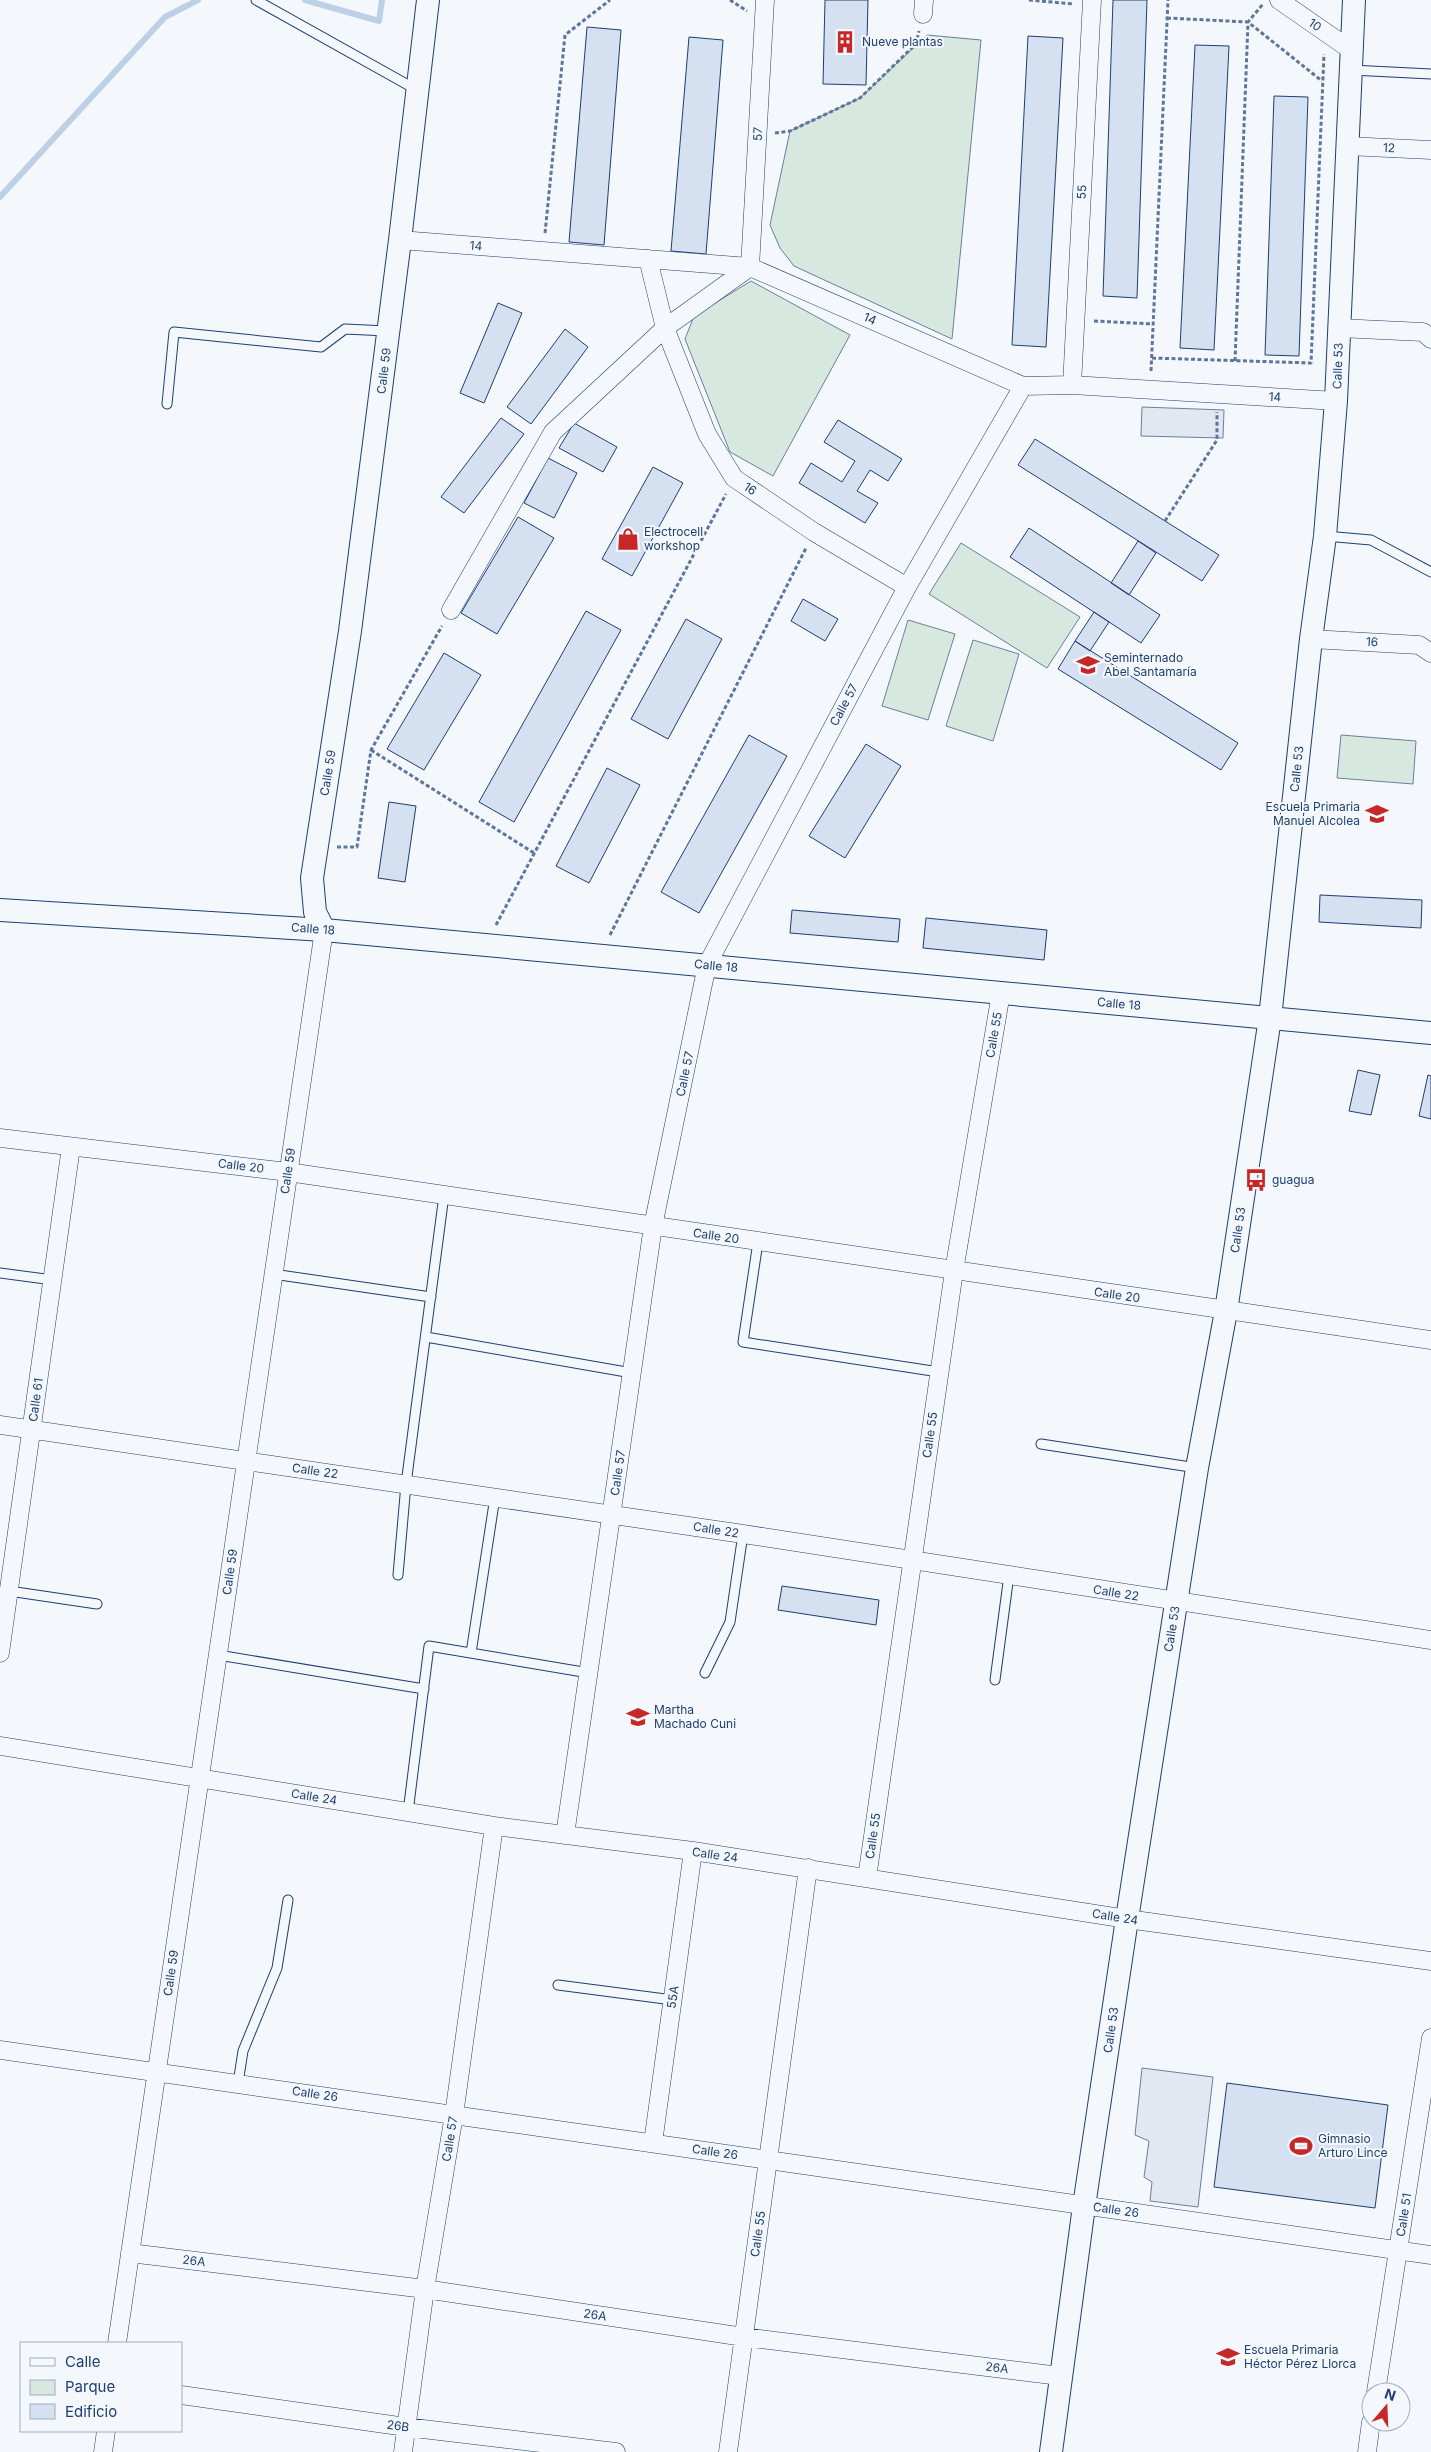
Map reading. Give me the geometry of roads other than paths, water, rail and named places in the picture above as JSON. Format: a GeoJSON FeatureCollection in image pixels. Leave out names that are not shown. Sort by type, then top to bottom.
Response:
{"type":"FeatureCollection","features":[{"type":"Feature","properties":{"kind":"street","name":"Calle 59"},"geometry":{"type":"LineString","coordinates":[[117,2342],[324,930],[315,912],[312,878],[350,631],[389,331],[428,0]]}},
{"type":"Feature","properties":{"kind":"street","name":"57"},"geometry":{"type":"LineString","coordinates":[[750,267],[766,0]]}},
{"type":"Feature","properties":{"kind":"street","name":"10"},"geometry":{"type":"LineString","coordinates":[[1279,0],[1326,33],[1351,60]]}},
{"type":"Feature","properties":{"kind":"street","name":"Calle 53"},"geometry":{"type":"LineString","coordinates":[[1051,2452],[1084,2206],[1127,1919],[1197,1468],[1226,1312],[1270,1018],[1311,639],[1325,536],[1336,401],[1354,0]]}},
{"type":"Feature","properties":{"kind":"street","name":"55"},"geometry":{"type":"LineString","coordinates":[[1072,385],[1092,2]]}},
{"type":"Feature","properties":{"kind":"street","name":"12"},"geometry":{"type":"LineString","coordinates":[[1347,146],[1431,150]]}},
{"type":"Feature","properties":{"kind":"street","name":"14"},"geometry":{"type":"LineString","coordinates":[[400,240],[750,267],[1023,386],[1072,385],[1336,401]]}},
{"type":"Feature","properties":{"kind":"street","name":"16"},"geometry":{"type":"LineString","coordinates":[[648,259],[665,328],[707,434],[734,478],[814,532],[907,587]]}},
{"type":"Feature","properties":{"kind":"street"},"geometry":{"type":"LineString","coordinates":[[451,610],[553,432],[665,328],[750,267]]}},
{"type":"Feature","properties":{"kind":"street"},"geometry":{"type":"LineString","coordinates":[[1339,328],[1423,332],[1431,338]]}},
{"type":"Feature","properties":{"kind":"street","name":"Calle 57"},"geometry":{"type":"LineString","coordinates":[[565,1835],[653,1226],[708,965],[907,587],[1023,386]]}},
{"type":"Feature","properties":{"kind":"street","name":"16"},"geometry":{"type":"LineString","coordinates":[[1311,639],[1418,645],[1431,653]]}},
{"type":"Feature","properties":{"kind":"street","name":"Calle 18"},"geometry":{"type":"LineString","coordinates":[[0,910],[324,930],[1431,1033]]}},
{"type":"Feature","properties":{"kind":"street","name":"Calle 55"},"geometry":{"type":"LineString","coordinates":[[867,1878],[954,1271],[1001,993]]}},
{"type":"Feature","properties":{"kind":"street","name":"Calle 20"},"geometry":{"type":"LineString","coordinates":[[0,1138],[288,1172],[1226,1312],[1431,1340]]}},
{"type":"Feature","properties":{"kind":"street","name":"Calle 61"},"geometry":{"type":"LineString","coordinates":[[0,1653],[71,1146]]}},
{"type":"Feature","properties":{"kind":"street","name":"Calle 22"},"geometry":{"type":"LineString","coordinates":[[0,1425],[912,1559],[1176,1602],[1431,1640]]}},
{"type":"Feature","properties":{"kind":"street","name":"Calle 24"},"geometry":{"type":"LineString","coordinates":[[0,1746],[494,1826],[694,1851],[1127,1919],[1431,1961]]}},
{"type":"Feature","properties":{"kind":"street","name":"Calle 57"},"geometry":{"type":"LineString","coordinates":[[403,2452],[425,2289],[454,2115],[494,1826]]}},
{"type":"Feature","properties":{"kind":"street","name":"55A"},"geometry":{"type":"LineString","coordinates":[[653,2143],[694,1851]]}},
{"type":"Feature","properties":{"kind":"street","name":"Calle 55"},"geometry":{"type":"LineString","coordinates":[[728,2452],[808,1868]]}},
{"type":"Feature","properties":{"kind":"street","name":"Calle 51"},"geometry":{"type":"LineString","coordinates":[[1378,2382],[1431,2038]]}},
{"type":"Feature","properties":{"kind":"street","name":"Calle 26"},"geometry":{"type":"LineString","coordinates":[[0,2050],[1431,2255]]}},
{"type":"Feature","properties":{"kind":"street","name":"26A"},"geometry":{"type":"LineString","coordinates":[[130,2253],[425,2289],[744,2337],[1060,2376]]}},
{"type":"Feature","properties":{"kind":"street","name":"26B"},"geometry":{"type":"LineString","coordinates":[[182,2395],[406,2427],[616,2452]]}},
{"type":"Feature","properties":{"kind":"street"},"geometry":{"type":"LineString","coordinates":[[103,2452],[106,2432]]}},
{"type":"Feature","properties":{"kind":"street"},"geometry":{"type":"LineString","coordinates":[[1367,2452],[1370,2432]]}},
{"type":"Feature","properties":{"kind":"lane"},"geometry":{"type":"LineString","coordinates":[[256,0],[418,90]]}},
{"type":"Feature","properties":{"kind":"lane"},"geometry":{"type":"LineString","coordinates":[[1351,60],[1431,74]]}},
{"type":"Feature","properties":{"kind":"lane"},"geometry":{"type":"LineString","coordinates":[[167,404],[174,332],[321,347],[345,329],[389,331]]}},
{"type":"Feature","properties":{"kind":"lane"},"geometry":{"type":"LineString","coordinates":[[1325,536],[1372,540],[1431,572]]}},
{"type":"Feature","properties":{"kind":"lane"},"geometry":{"type":"LineString","coordinates":[[398,1575],[406,1484],[444,1195]]}},
{"type":"Feature","properties":{"kind":"lane"},"geometry":{"type":"LineString","coordinates":[[758,1242],[743,1342],[939,1372]]}},
{"type":"Feature","properties":{"kind":"lane"},"geometry":{"type":"LineString","coordinates":[[0,1273],[52,1280]]}},
{"type":"Feature","properties":{"kind":"lane"},"geometry":{"type":"LineString","coordinates":[[273,1274],[431,1296]]}},
{"type":"Feature","properties":{"kind":"lane"},"geometry":{"type":"LineString","coordinates":[[426,1337],[632,1373]]}},
{"type":"Feature","properties":{"kind":"lane"},"geometry":{"type":"LineString","coordinates":[[1041,1444],[1197,1468]]}},
{"type":"Feature","properties":{"kind":"lane"},"geometry":{"type":"LineString","coordinates":[[471,1653],[495,1497]]}},
{"type":"Feature","properties":{"kind":"lane"},"geometry":{"type":"LineString","coordinates":[[705,1673],[730,1622],[743,1534]]}},
{"type":"Feature","properties":{"kind":"lane"},"geometry":{"type":"LineString","coordinates":[[995,1680],[1009,1575]]}},
{"type":"Feature","properties":{"kind":"lane"},"geometry":{"type":"LineString","coordinates":[[8,1592],[97,1604]]}},
{"type":"Feature","properties":{"kind":"lane"},"geometry":{"type":"LineString","coordinates":[[408,1812],[429,1646],[589,1673]]}},
{"type":"Feature","properties":{"kind":"lane"},"geometry":{"type":"LineString","coordinates":[[218,1656],[424,1689]]}},
{"type":"Feature","properties":{"kind":"lane"},"geometry":{"type":"LineString","coordinates":[[238,2083],[243,2051],[277,1968],[288,1900]]}},
{"type":"Feature","properties":{"kind":"lane"},"geometry":{"type":"LineString","coordinates":[[558,1985],[672,2000]]}},
{"type":"Feature","properties":{"kind":"waterway"},"geometry":{"type":"LineString","coordinates":[[0,197],[165,17],[198,0]]}},
{"type":"Feature","properties":{"kind":"waterway"},"geometry":{"type":"LineString","coordinates":[[305,0],[379,21],[382,0]]}},
{"type":"Feature","properties":{"kind":"place","name":"Nueve plantas"},"geometry":{"type":"Point","coordinates":[845,42]}},
{"type":"Feature","properties":{"kind":"place","name":"Electrocell workshop"},"geometry":{"type":"Point","coordinates":[628,539]}},
{"type":"Feature","properties":{"kind":"place","name":"Seminternado Abel Santamaría"},"geometry":{"type":"Point","coordinates":[1088,665]}},
{"type":"Feature","properties":{"kind":"place","name":"Escuela Primaria Manuel Alcolea"},"geometry":{"type":"Point","coordinates":[1377,814]}},
{"type":"Feature","properties":{"kind":"place","name":"guagua"},"geometry":{"type":"Point","coordinates":[1256,1180]}},
{"type":"Feature","properties":{"kind":"place","name":"Martha Machado Cuni"},"geometry":{"type":"Point","coordinates":[638,1717]}},
{"type":"Feature","properties":{"kind":"place","name":"Gimnasio Arturo Lince"},"geometry":{"type":"Point","coordinates":[1301,2146]}},
{"type":"Feature","properties":{"kind":"place","name":"Escuela Primaria Héctor Pérez Llorca"},"geometry":{"type":"Point","coordinates":[1228,2357]}}]}
